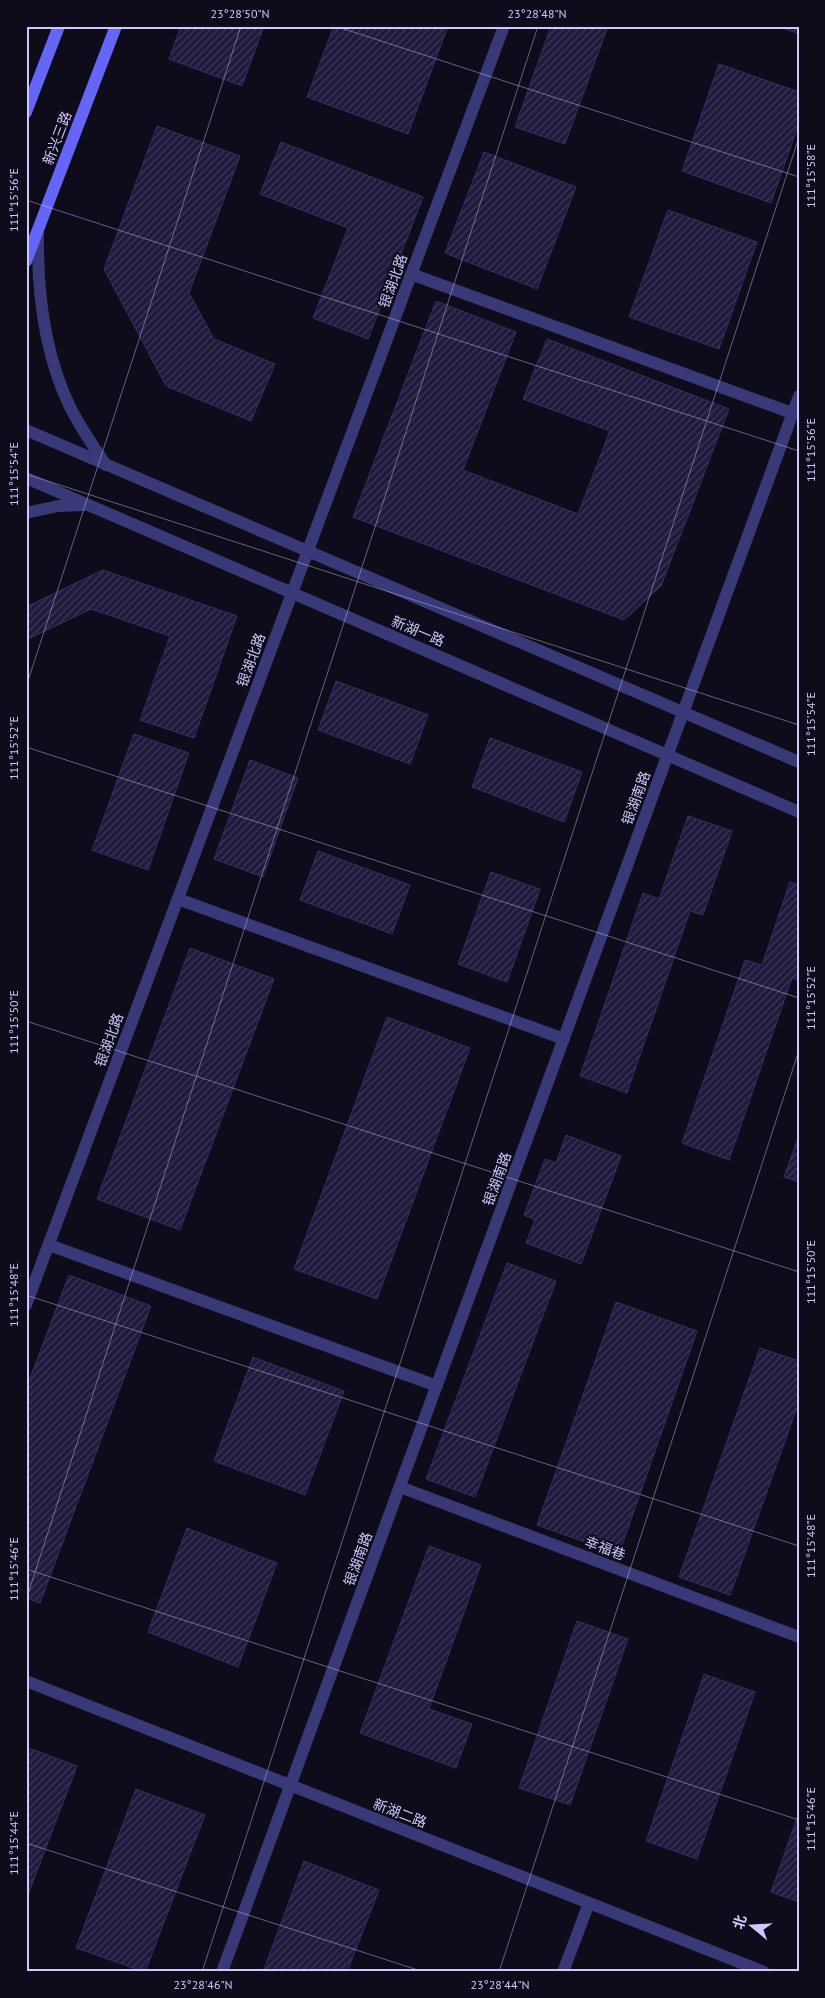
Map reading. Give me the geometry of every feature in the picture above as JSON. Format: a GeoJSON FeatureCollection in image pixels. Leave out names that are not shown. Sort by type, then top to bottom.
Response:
{"type":"FeatureCollection","features":[{"type":"Feature","properties":{"kind":"main road"},"geometry":{"type":"LineString","coordinates":[[26,112],[59,26]]}},
{"type":"Feature","properties":{"kind":"main road","name":"新兴三路"},"geometry":{"type":"LineString","coordinates":[[26,261],[116,26]]}},
{"type":"Feature","properties":{"kind":"street","name":"银湖北路"},"geometry":{"type":"LineString","coordinates":[[26,1305],[504,26]]}},
{"type":"Feature","properties":{"kind":"street"},"geometry":{"type":"LineString","coordinates":[[38,230],[40,299],[57,375],[70,407],[106,464]]}},
{"type":"Feature","properties":{"kind":"street"},"geometry":{"type":"LineString","coordinates":[[411,274],[792,413]]}},
{"type":"Feature","properties":{"kind":"street","name":"银湖南路"},"geometry":{"type":"LineString","coordinates":[[222,1972],[799,396]]}},
{"type":"Feature","properties":{"kind":"street"},"geometry":{"type":"LineString","coordinates":[[26,430],[799,762]]}},
{"type":"Feature","properties":{"kind":"street","name":"新湖一路"},"geometry":{"type":"LineString","coordinates":[[26,478],[799,812]]}},
{"type":"Feature","properties":{"kind":"street"},"geometry":{"type":"LineString","coordinates":[[26,514],[58,506],[88,505]]}},
{"type":"Feature","properties":{"kind":"street"},"geometry":{"type":"LineString","coordinates":[[178,899],[564,1039]]}},
{"type":"Feature","properties":{"kind":"street"},"geometry":{"type":"LineString","coordinates":[[49,1245],[437,1386]]}},
{"type":"Feature","properties":{"kind":"street","name":"幸福巷"},"geometry":{"type":"LineString","coordinates":[[400,1487],[799,1637]]}},
{"type":"Feature","properties":{"kind":"street","name":"新湖二路"},"geometry":{"type":"LineString","coordinates":[[26,1681],[764,1972]]}},
{"type":"Feature","properties":{"kind":"street"},"geometry":{"type":"LineString","coordinates":[[563,1972],[589,1903]]}},
{"type":"Feature","properties":{"kind":"building"},"geometry":{"type":"Polygon","coordinates":[[[181,26],[264,26],[242,86],[169,59],[181,26]]]}},
{"type":"Feature","properties":{"kind":"building"},"geometry":{"type":"Polygon","coordinates":[[[334,26],[448,26],[408,134],[307,97],[334,26]]]}},
{"type":"Feature","properties":{"kind":"building"},"geometry":{"type":"Polygon","coordinates":[[[551,26],[608,26],[565,144],[515,127],[551,26]]]}},
{"type":"Feature","properties":{"kind":"building"},"geometry":{"type":"Polygon","coordinates":[[[777,26],[799,26],[799,34],[777,26]]]}},
{"type":"Feature","properties":{"kind":"building"},"geometry":{"type":"Polygon","coordinates":[[[719,64],[799,92],[799,123],[771,203],[682,171],[719,64]]]}},
{"type":"Feature","properties":{"kind":"building"},"geometry":{"type":"Polygon","coordinates":[[[157,126],[240,156],[189,293],[214,339],[275,364],[251,421],[166,386],[104,269],[157,126]]]}},
{"type":"Feature","properties":{"kind":"building"},"geometry":{"type":"Polygon","coordinates":[[[281,142],[423,197],[368,339],[313,318],[348,228],[260,194],[281,142]]]}},
{"type":"Feature","properties":{"kind":"building"},"geometry":{"type":"Polygon","coordinates":[[[484,152],[576,187],[537,289],[445,253],[484,152]]]}},
{"type":"Feature","properties":{"kind":"building"},"geometry":{"type":"Polygon","coordinates":[[[668,210],[757,242],[719,349],[629,317],[668,210]]]}},
{"type":"Feature","properties":{"kind":"building"},"geometry":{"type":"Polygon","coordinates":[[[436,301],[516,332],[463,470],[578,514],[610,431],[523,399],[547,339],[729,409],[661,586],[624,620],[353,517],[436,301]]]}},
{"type":"Feature","properties":{"kind":"building"},"geometry":{"type":"Polygon","coordinates":[[[103,570],[237,616],[194,738],[140,720],[170,636],[91,609],[26,640],[26,607],[103,570]]]}},
{"type":"Feature","properties":{"kind":"building"},"geometry":{"type":"Polygon","coordinates":[[[336,681],[428,715],[410,764],[318,730],[336,681]]]}},
{"type":"Feature","properties":{"kind":"building"},"geometry":{"type":"Polygon","coordinates":[[[134,734],[189,753],[148,870],[92,850],[134,734]]]}},
{"type":"Feature","properties":{"kind":"building"},"geometry":{"type":"Polygon","coordinates":[[[490,738],[582,772],[564,822],[472,787],[490,738]]]}},
{"type":"Feature","properties":{"kind":"building"},"geometry":{"type":"Polygon","coordinates":[[[250,760],[298,778],[263,877],[214,859],[250,760]]]}},
{"type":"Feature","properties":{"kind":"building"},"geometry":{"type":"Polygon","coordinates":[[[688,816],[732,831],[703,915],[690,911],[627,1093],[580,1076],[643,893],[659,899],[688,816]]]}},
{"type":"Feature","properties":{"kind":"building"},"geometry":{"type":"Polygon","coordinates":[[[318,851],[410,885],[392,934],[300,900],[318,851]]]}},
{"type":"Feature","properties":{"kind":"building"},"geometry":{"type":"Polygon","coordinates":[[[491,872],[540,889],[507,982],[458,964],[491,872]]]}},
{"type":"Feature","properties":{"kind":"building"},"geometry":{"type":"Polygon","coordinates":[[[790,882],[799,885],[799,980],[792,978],[729,1160],[682,1143],[745,960],[762,965],[790,882]]]}},
{"type":"Feature","properties":{"kind":"building"},"geometry":{"type":"Polygon","coordinates":[[[190,948],[274,979],[180,1230],[97,1199],[190,948]]]}},
{"type":"Feature","properties":{"kind":"building"},"geometry":{"type":"Polygon","coordinates":[[[387,1017],[470,1048],[377,1299],[294,1269],[387,1017]]]}},
{"type":"Feature","properties":{"kind":"building"},"geometry":{"type":"Polygon","coordinates":[[[566,1135],[621,1156],[581,1264],[526,1243],[535,1220],[524,1215],[545,1159],[556,1163],[566,1135]]]}},
{"type":"Feature","properties":{"kind":"building"},"geometry":{"type":"Polygon","coordinates":[[[799,1135],[799,1182],[784,1177],[799,1135]]]}},
{"type":"Feature","properties":{"kind":"building"},"geometry":{"type":"Polygon","coordinates":[[[507,1263],[556,1281],[475,1497],[426,1479],[507,1263]]]}},
{"type":"Feature","properties":{"kind":"building"},"geometry":{"type":"Polygon","coordinates":[[[69,1275],[151,1306],[40,1603],[26,1598],[26,1389],[69,1275]]]}},
{"type":"Feature","properties":{"kind":"building"},"geometry":{"type":"Polygon","coordinates":[[[616,1302],[697,1331],[619,1554],[537,1525],[616,1302]]]}},
{"type":"Feature","properties":{"kind":"building"},"geometry":{"type":"Polygon","coordinates":[[[760,1348],[799,1361],[799,1402],[730,1595],[679,1577],[760,1348]]]}},
{"type":"Feature","properties":{"kind":"building"},"geometry":{"type":"Polygon","coordinates":[[[253,1357],[344,1391],[305,1495],[214,1461],[253,1357]]]}},
{"type":"Feature","properties":{"kind":"building"},"geometry":{"type":"Polygon","coordinates":[[[187,1528],[277,1563],[238,1667],[148,1632],[187,1528]]]}},
{"type":"Feature","properties":{"kind":"building"},"geometry":{"type":"Polygon","coordinates":[[[429,1546],[481,1565],[429,1709],[472,1724],[456,1768],[360,1733],[429,1546]]]}},
{"type":"Feature","properties":{"kind":"building"},"geometry":{"type":"Polygon","coordinates":[[[577,1621],[628,1639],[570,1805],[519,1788],[577,1621]]]}},
{"type":"Feature","properties":{"kind":"building"},"geometry":{"type":"Polygon","coordinates":[[[704,1674],[755,1692],[697,1859],[646,1841],[704,1674]]]}},
{"type":"Feature","properties":{"kind":"building"},"geometry":{"type":"Polygon","coordinates":[[[26,1747],[77,1766],[26,1900],[26,1747]]]}},
{"type":"Feature","properties":{"kind":"building"},"geometry":{"type":"Polygon","coordinates":[[[136,1789],[205,1815],[145,1972],[76,1948],[136,1789]]]}},
{"type":"Feature","properties":{"kind":"building"},"geometry":{"type":"Polygon","coordinates":[[[799,1812],[799,1902],[771,1892],[799,1812]]]}},
{"type":"Feature","properties":{"kind":"building"},"geometry":{"type":"Polygon","coordinates":[[[304,1861],[379,1890],[347,1972],[263,1972],[304,1861]]]}}]}
